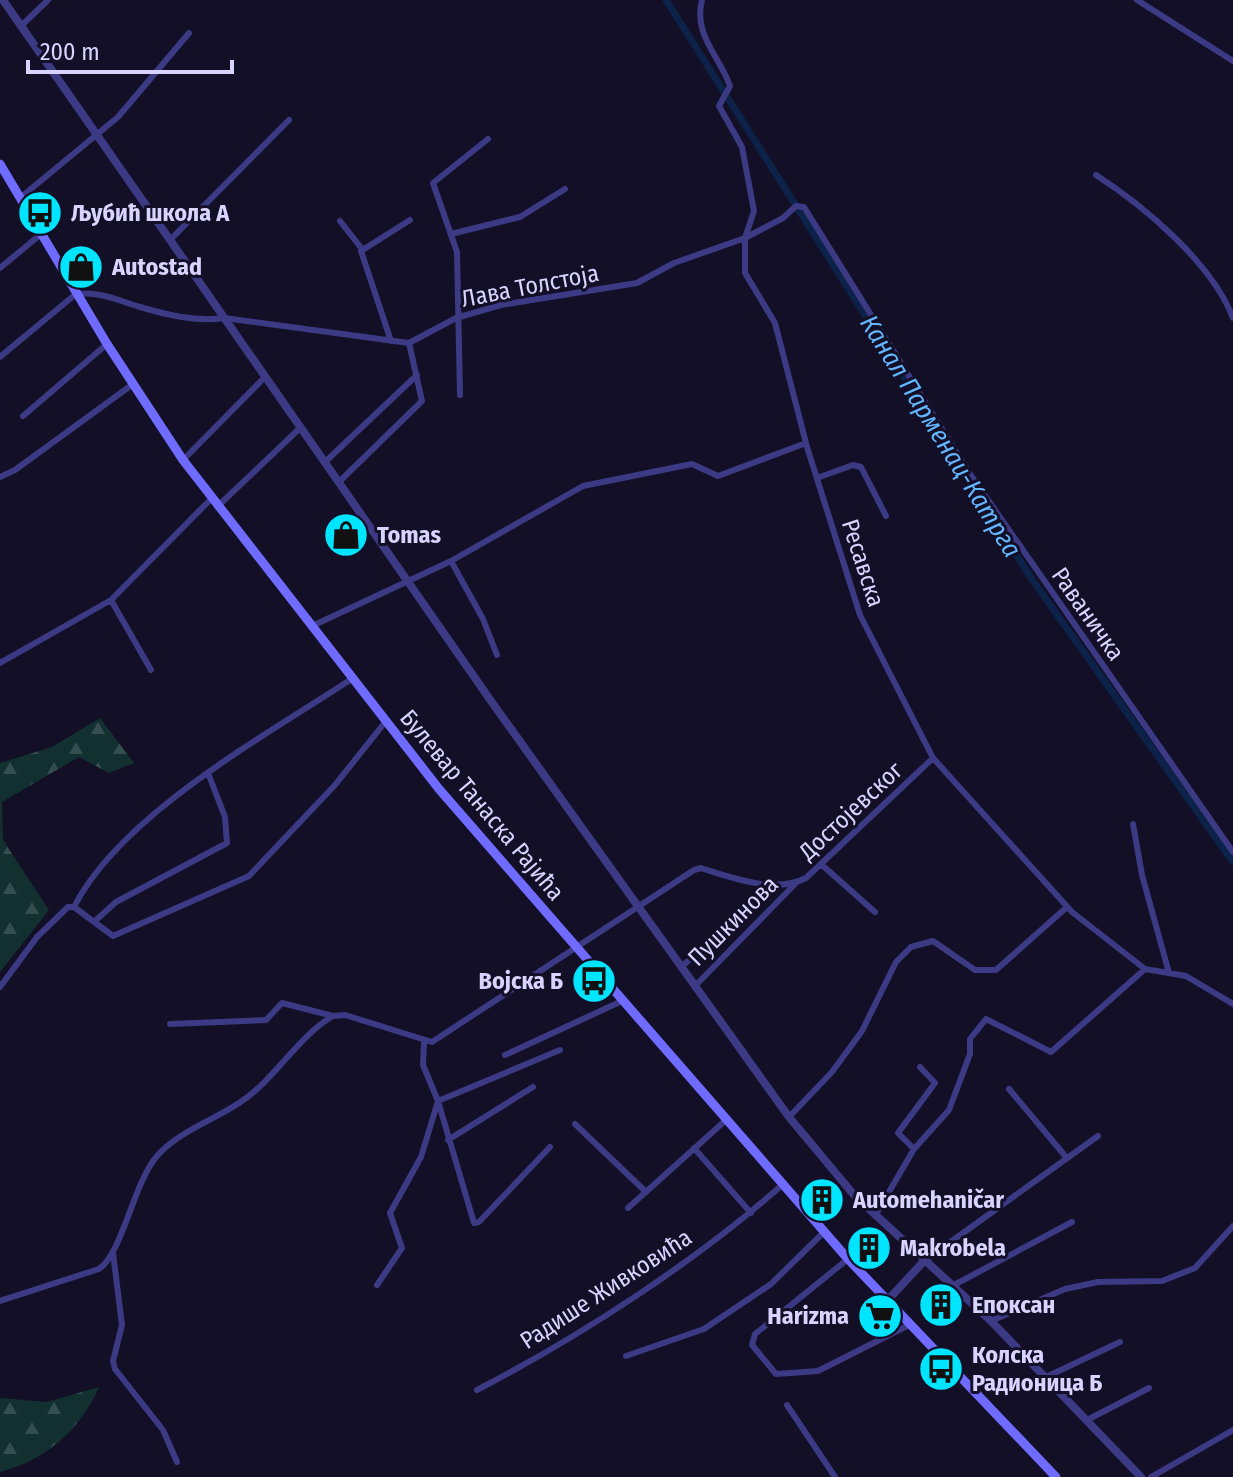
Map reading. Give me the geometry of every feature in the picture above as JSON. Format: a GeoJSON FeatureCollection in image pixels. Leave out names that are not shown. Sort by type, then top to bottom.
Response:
{"type":"FeatureCollection","features":[{"type":"Feature","properties":{"kind":"main road","name":"Булевар Танаска Рајића"},"geometry":{"type":"LineString","coordinates":[[0,164],[107,344],[183,460],[439,789],[848,1259],[1056,1477]]}},
{"type":"Feature","properties":{"kind":"street"},"geometry":{"type":"LineString","coordinates":[[3,0],[300,428],[789,1117],[875,1216],[991,1321],[1141,1477]]}},
{"type":"Feature","properties":{"kind":"street"},"geometry":{"type":"LineString","coordinates":[[21,26],[48,0]]}},
{"type":"Feature","properties":{"kind":"street","name":"Ресавска"},"geometry":{"type":"LineString","coordinates":[[702,0],[699,12],[703,35],[730,86],[720,100],[720,114],[742,147],[750,178],[754,211],[745,238],[745,273],[775,323],[806,443],[860,615],[933,758],[1067,907],[1145,969],[1200,983],[1233,1004]]}},
{"type":"Feature","properties":{"kind":"street"},"geometry":{"type":"LineString","coordinates":[[1137,0],[1233,61]]}},
{"type":"Feature","properties":{"kind":"street"},"geometry":{"type":"LineString","coordinates":[[20,198],[118,117],[189,33]]}},
{"type":"Feature","properties":{"kind":"street"},"geometry":{"type":"LineString","coordinates":[[170,240],[289,120]]}},
{"type":"Feature","properties":{"kind":"street"},"geometry":{"type":"LineString","coordinates":[[460,395],[456,318],[458,263],[433,183],[488,139]]}},
{"type":"Feature","properties":{"kind":"street"},"geometry":{"type":"LineString","coordinates":[[1096,175],[1153,216],[1208,277],[1233,318]]}},
{"type":"Feature","properties":{"kind":"street"},"geometry":{"type":"LineString","coordinates":[[451,234],[520,217],[565,189]]}},
{"type":"Feature","properties":{"kind":"street","name":"Раваничка"},"geometry":{"type":"LineString","coordinates":[[745,238],[784,217],[795,206],[809,212],[816,232],[970,474],[1233,852]]}},
{"type":"Feature","properties":{"kind":"street"},"geometry":{"type":"LineString","coordinates":[[362,249],[410,220]]}},
{"type":"Feature","properties":{"kind":"street"},"geometry":{"type":"LineString","coordinates":[[340,221],[362,249],[391,341]]}},
{"type":"Feature","properties":{"kind":"street"},"geometry":{"type":"LineString","coordinates":[[0,268],[41,234]]}},
{"type":"Feature","properties":{"kind":"street","name":"Лава Толстоја"},"geometry":{"type":"LineString","coordinates":[[409,343],[456,318],[501,305],[637,283],[674,263],[745,238]]}},
{"type":"Feature","properties":{"kind":"street"},"geometry":{"type":"LineString","coordinates":[[0,357],[78,293],[93,292],[141,308],[205,321],[224,318],[409,343],[422,401],[339,482]]}},
{"type":"Feature","properties":{"kind":"street"},"geometry":{"type":"LineString","coordinates":[[23,416],[107,344]]}},
{"type":"Feature","properties":{"kind":"street"},"geometry":{"type":"LineString","coordinates":[[325,462],[417,375]]}},
{"type":"Feature","properties":{"kind":"street"},"geometry":{"type":"LineString","coordinates":[[183,460],[265,377]]}},
{"type":"Feature","properties":{"kind":"street"},"geometry":{"type":"LineString","coordinates":[[0,477],[15,470],[133,384]]}},
{"type":"Feature","properties":{"kind":"street"},"geometry":{"type":"LineString","coordinates":[[0,663],[111,600],[129,586],[214,503],[300,428]]}},
{"type":"Feature","properties":{"kind":"street"},"geometry":{"type":"LineString","coordinates":[[312,626],[451,561],[583,486],[692,464],[718,476],[806,443]]}},
{"type":"Feature","properties":{"kind":"street"},"geometry":{"type":"LineString","coordinates":[[817,478],[853,465],[861,467],[886,516]]}},
{"type":"Feature","properties":{"kind":"street"},"geometry":{"type":"LineString","coordinates":[[451,561],[483,619],[497,655]]}},
{"type":"Feature","properties":{"kind":"street"},"geometry":{"type":"LineString","coordinates":[[111,600],[151,670]]}},
{"type":"Feature","properties":{"kind":"street"},"geometry":{"type":"LineString","coordinates":[[0,987],[37,937],[62,911],[74,907],[107,861],[160,807],[353,678]]}},
{"type":"Feature","properties":{"kind":"street"},"geometry":{"type":"LineString","coordinates":[[74,907],[113,936],[249,876],[335,785],[386,721]]}},
{"type":"Feature","properties":{"kind":"street","name":"Достојевског"},"geometry":{"type":"LineString","coordinates":[[424,1042],[447,1035],[607,925],[639,909],[687,874],[701,868],[743,882],[798,882],[822,865],[933,758]]}},
{"type":"Feature","properties":{"kind":"street"},"geometry":{"type":"LineString","coordinates":[[95,921],[116,902],[227,843],[225,817],[208,773]]}},
{"type":"Feature","properties":{"kind":"street"},"geometry":{"type":"LineString","coordinates":[[1133,824],[1142,875],[1169,973]]}},
{"type":"Feature","properties":{"kind":"street"},"geometry":{"type":"LineString","coordinates":[[822,865],[875,912]]}},
{"type":"Feature","properties":{"kind":"street","name":"Пушкинова"},"geometry":{"type":"LineString","coordinates":[[695,986],[798,882]]}},
{"type":"Feature","properties":{"kind":"street"},"geometry":{"type":"LineString","coordinates":[[681,967],[758,902]]}},
{"type":"Feature","properties":{"kind":"street"},"geometry":{"type":"LineString","coordinates":[[789,1117],[832,1072],[862,1031],[896,962],[911,947],[933,941],[975,970],[996,970],[1067,907]]}},
{"type":"Feature","properties":{"kind":"street"},"geometry":{"type":"LineString","coordinates":[[875,1216],[914,1149],[949,1110],[970,1054],[970,1039],[986,1019],[1051,1052],[1145,969]]}},
{"type":"Feature","properties":{"kind":"street"},"geometry":{"type":"LineString","coordinates":[[505,1055],[622,1001]]}},
{"type":"Feature","properties":{"kind":"street"},"geometry":{"type":"LineString","coordinates":[[170,1024],[266,1020],[282,1003],[333,1016],[345,1015],[424,1042],[423,1065],[438,1101],[474,1223],[479,1222],[550,1147]]}},
{"type":"Feature","properties":{"kind":"street"},"geometry":{"type":"LineString","coordinates":[[0,1301],[109,1263],[122,1224],[155,1157],[179,1138],[241,1102],[333,1016]]}},
{"type":"Feature","properties":{"kind":"street"},"geometry":{"type":"LineString","coordinates":[[438,1101],[560,1050]]}},
{"type":"Feature","properties":{"kind":"street"},"geometry":{"type":"LineString","coordinates":[[914,1149],[899,1139],[898,1133],[935,1083],[920,1067]]}},
{"type":"Feature","properties":{"kind":"street"},"geometry":{"type":"LineString","coordinates":[[448,1140],[533,1087]]}},
{"type":"Feature","properties":{"kind":"street"},"geometry":{"type":"LineString","coordinates":[[1009,1089],[1066,1157]]}},
{"type":"Feature","properties":{"kind":"street"},"geometry":{"type":"LineString","coordinates":[[377,1285],[402,1248],[403,1243],[391,1225],[390,1213],[421,1157],[438,1101]]}},
{"type":"Feature","properties":{"kind":"street"},"geometry":{"type":"LineString","coordinates":[[628,1208],[726,1120]]}},
{"type":"Feature","properties":{"kind":"street"},"geometry":{"type":"LineString","coordinates":[[575,1124],[646,1192]]}},
{"type":"Feature","properties":{"kind":"street"},"geometry":{"type":"LineString","coordinates":[[887,1301],[924,1261],[1098,1136]]}},
{"type":"Feature","properties":{"kind":"street"},"geometry":{"type":"LineString","coordinates":[[694,1148],[751,1213]]}},
{"type":"Feature","properties":{"kind":"street","name":"Радише Живковића"},"geometry":{"type":"LineString","coordinates":[[477,1390],[590,1325],[751,1213],[782,1185]]}},
{"type":"Feature","properties":{"kind":"street"},"geometry":{"type":"LineString","coordinates":[[954,1285],[1072,1222]]}},
{"type":"Feature","properties":{"kind":"street"},"geometry":{"type":"LineString","coordinates":[[991,1321],[1065,1289],[1098,1282],[1162,1281],[1195,1268],[1233,1226]]}},
{"type":"Feature","properties":{"kind":"street"},"geometry":{"type":"LineString","coordinates":[[626,1356],[704,1329],[791,1268],[824,1232]]}},
{"type":"Feature","properties":{"kind":"street"},"geometry":{"type":"LineString","coordinates":[[113,1253],[122,1325],[113,1361],[115,1369],[163,1430],[177,1462]]}},
{"type":"Feature","properties":{"kind":"street"},"geometry":{"type":"LineString","coordinates":[[848,1259],[755,1334],[752,1345],[759,1357],[776,1374],[806,1374],[909,1325]]}},
{"type":"Feature","properties":{"kind":"street"},"geometry":{"type":"LineString","coordinates":[[1046,1377],[1120,1342]]}},
{"type":"Feature","properties":{"kind":"street"},"geometry":{"type":"LineString","coordinates":[[1087,1420],[1149,1388]]}},
{"type":"Feature","properties":{"kind":"street"},"geometry":{"type":"LineString","coordinates":[[787,1405],[835,1477]]}},
{"type":"Feature","properties":{"kind":"street"},"geometry":{"type":"LineString","coordinates":[[1151,1477],[1233,1430]]}},
{"type":"Feature","properties":{"kind":"green space"},"geometry":{"type":"Polygon","coordinates":[[[100,718],[134,763],[109,773],[79,757],[2,802],[3,840],[49,910],[0,972],[0,763],[52,747],[100,718]]]}},
{"type":"Feature","properties":{"kind":"green space"},"geometry":{"type":"Polygon","coordinates":[[[99,1387],[82,1417],[60,1441],[32,1460],[0,1472],[0,1398],[47,1402],[99,1387]]]}},
{"type":"Feature","properties":{"kind":"waterway","name":"Канал Парменац-Катрга"},"geometry":{"type":"LineString","coordinates":[[666,0],[1031,578],[1233,862]]}},
{"type":"Feature","properties":{"kind":"place","name":"Љубић школа А"},"geometry":{"type":"Point","coordinates":[40,213]}},
{"type":"Feature","properties":{"kind":"place","name":"Autostad"},"geometry":{"type":"Point","coordinates":[81,267]}},
{"type":"Feature","properties":{"kind":"place","name":"Tomas"},"geometry":{"type":"Point","coordinates":[346,535]}},
{"type":"Feature","properties":{"kind":"place","name":"Војска Б"},"geometry":{"type":"Point","coordinates":[594,981]}},
{"type":"Feature","properties":{"kind":"place","name":"Automehaničar"},"geometry":{"type":"Point","coordinates":[822,1200]}},
{"type":"Feature","properties":{"kind":"place","name":"Makrobela"},"geometry":{"type":"Point","coordinates":[869,1248]}},
{"type":"Feature","properties":{"kind":"place","name":"Епоксан"},"geometry":{"type":"Point","coordinates":[941,1305]}},
{"type":"Feature","properties":{"kind":"place","name":"Harizma"},"geometry":{"type":"Point","coordinates":[880,1316]}},
{"type":"Feature","properties":{"kind":"place","name":"Колска Радионица Б"},"geometry":{"type":"Point","coordinates":[941,1369]}}]}
